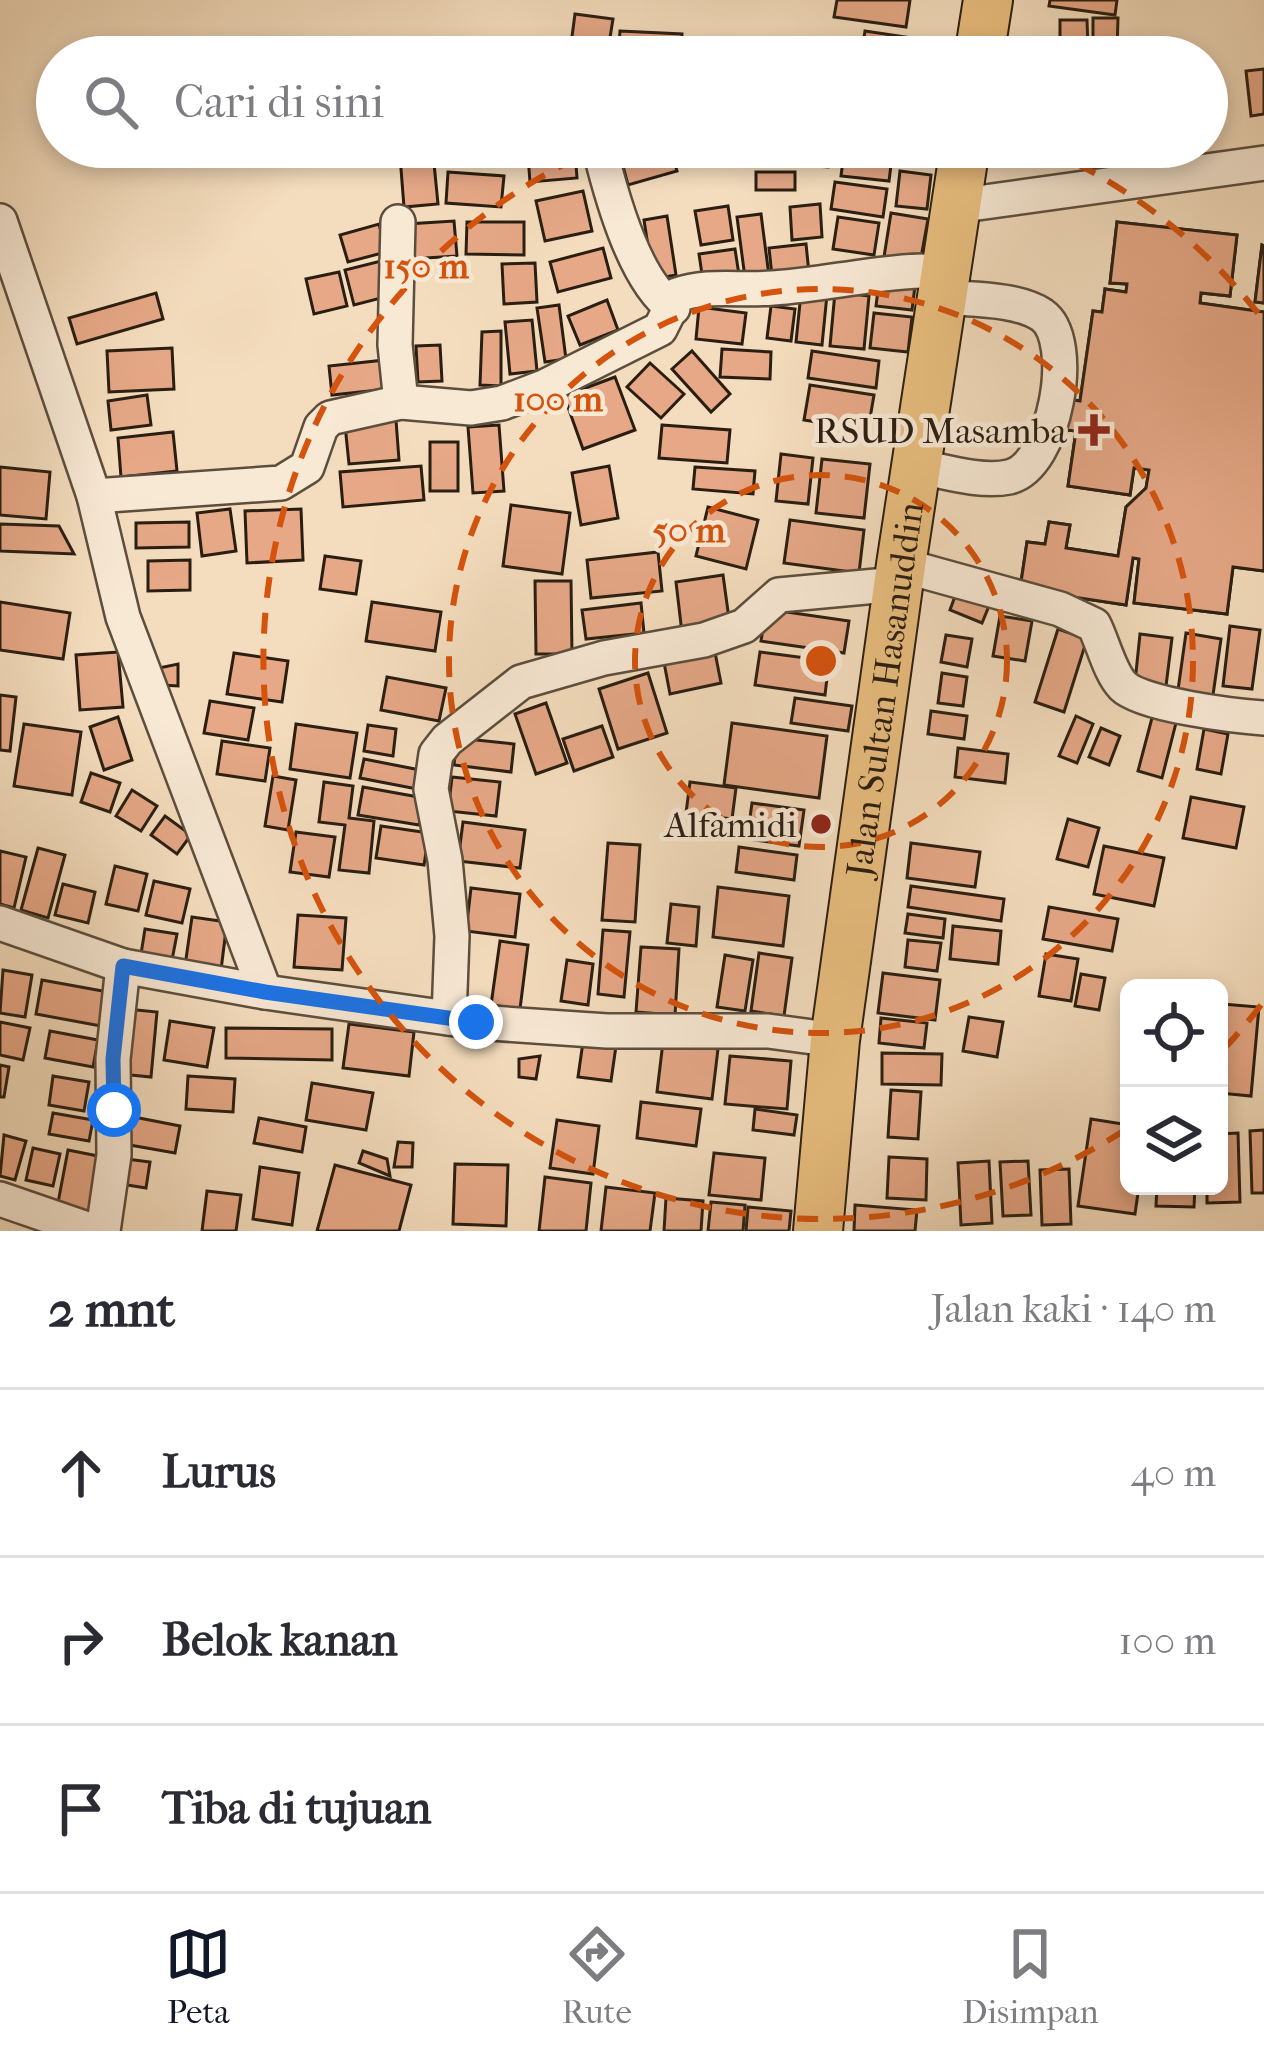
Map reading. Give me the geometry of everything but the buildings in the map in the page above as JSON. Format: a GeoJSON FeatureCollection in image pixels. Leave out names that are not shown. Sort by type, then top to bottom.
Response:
{"type":"FeatureCollection","features":[{"type":"Feature","properties":{"kind":"highway"},"geometry":{"type":"LineString","coordinates":[[982,36],[988,0]]}},
{"type":"Feature","properties":{"kind":"highway","name":"Jalan Sultan Hasanuddin"},"geometry":{"type":"LineString","coordinates":[[818,1231],[835,1040],[962,168]]}},
{"type":"Feature","properties":{"kind":"street"},"geometry":{"type":"LineString","coordinates":[[956,206],[1264,163]]}},
{"type":"Feature","properties":{"kind":"street"},"geometry":{"type":"LineString","coordinates":[[605,168],[649,284],[673,308]]}},
{"type":"Feature","properties":{"kind":"street"},"geometry":{"type":"LineString","coordinates":[[0,221],[94,496],[123,617],[265,992]]}},
{"type":"Feature","properties":{"kind":"street"},"geometry":{"type":"LineString","coordinates":[[398,222],[395,345],[401,402]]}},
{"type":"Feature","properties":{"kind":"street"},"geometry":{"type":"LineString","coordinates":[[94,496],[281,483],[307,467],[324,421],[401,402],[471,408],[502,403],[661,329],[677,295],[697,289],[773,288],[905,269],[1040,314],[1055,328],[1059,354],[1050,431],[1032,465],[1009,477],[916,466]]}},
{"type":"Feature","properties":{"kind":"street"},"geometry":{"type":"LineString","coordinates":[[449,1018],[452,936],[445,860],[431,789],[436,754],[521,682],[604,658],[704,640],[744,626],[779,595],[900,574],[1060,609],[1094,626],[1119,682],[1130,692],[1192,709],[1264,718]]}},
{"type":"Feature","properties":{"kind":"street"},"geometry":{"type":"LineString","coordinates":[[0,923],[123,966],[449,1018],[607,1031],[768,1031],[835,1040]]}},
{"type":"Feature","properties":{"kind":"street"},"geometry":{"type":"LineString","coordinates":[[103,1231],[114,1155],[113,1059],[123,966]]}},
{"type":"Feature","properties":{"kind":"street"},"geometry":{"type":"LineString","coordinates":[[0,1199],[93,1231]]}},
{"type":"Feature","properties":{"kind":"place","name":"RSUD Masamba"},"geometry":{"type":"Point","coordinates":[1094,430]}},
{"type":"Feature","properties":{"kind":"place","name":"Alfamidi"},"geometry":{"type":"Point","coordinates":[821,824]}},
{"type":"Feature","properties":{"kind":"route"},"geometry":{"type":"LineString","coordinates":[[114,1110],[113,1059],[123,966],[476,1022]]}}]}
